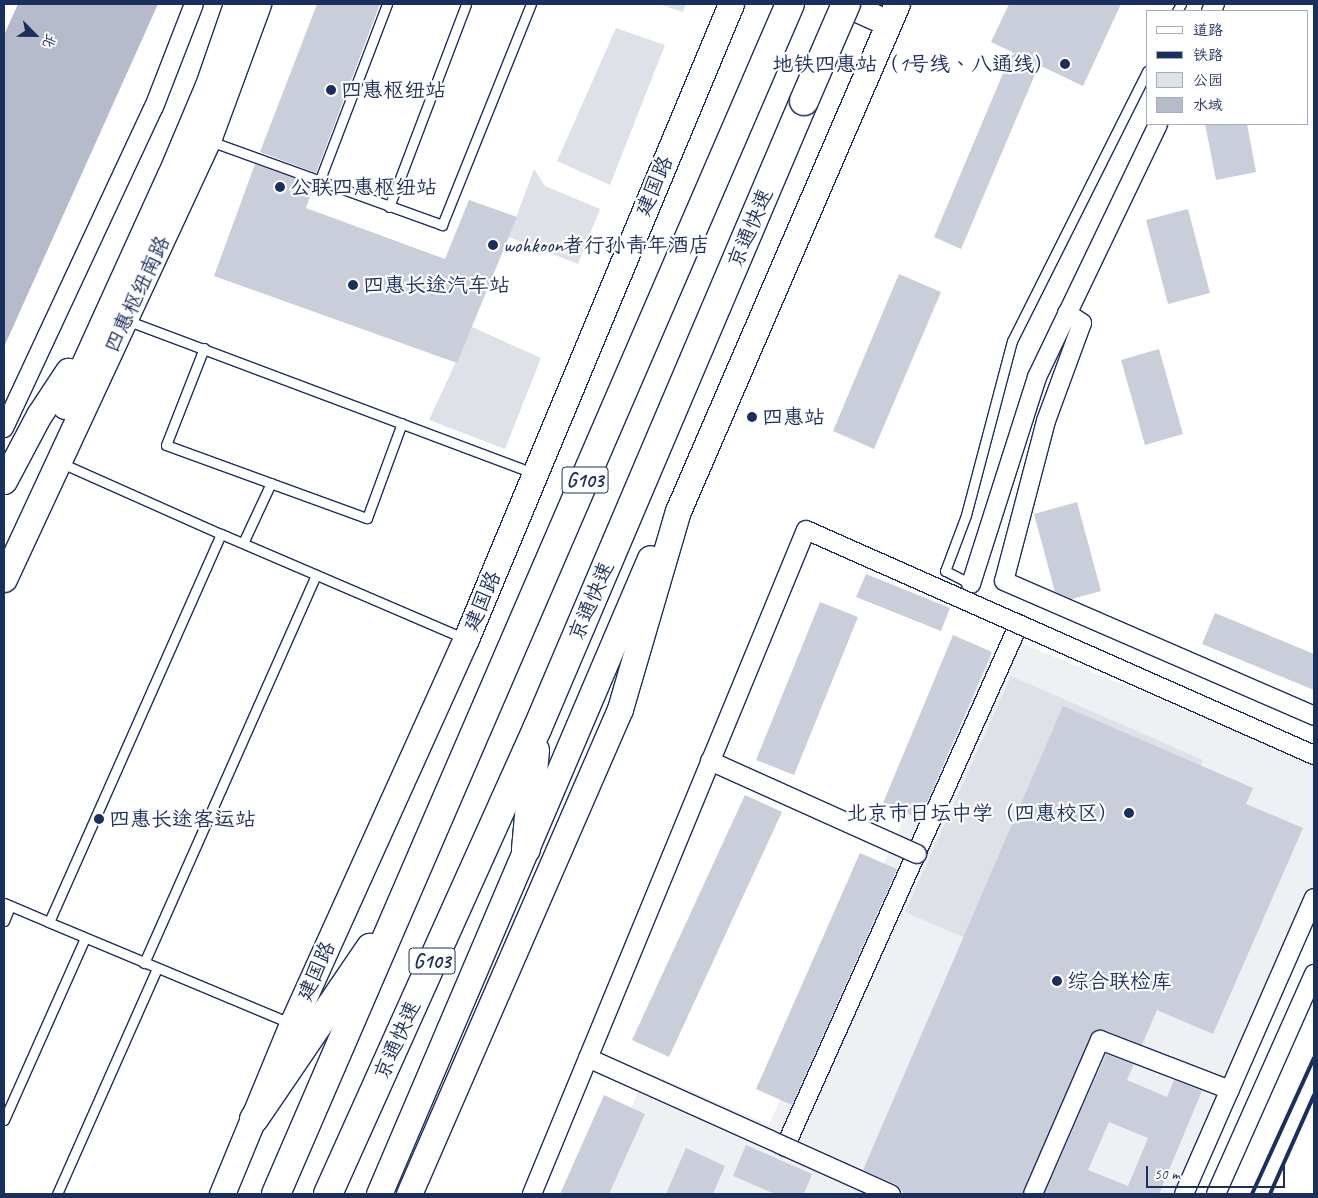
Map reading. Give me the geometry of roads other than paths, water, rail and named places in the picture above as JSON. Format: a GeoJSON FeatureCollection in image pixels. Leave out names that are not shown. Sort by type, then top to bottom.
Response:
{"type":"FeatureCollection","features":[{"type":"Feature","properties":{"kind":"highway"},"geometry":{"type":"LineString","coordinates":[[756,79],[776,4]]}},
{"type":"Feature","properties":{"kind":"highway","name":"G103"},"geometry":{"type":"LineString","coordinates":[[276,1194],[413,882],[756,79],[790,4]]}},
{"type":"Feature","properties":{"kind":"highway","name":"京通快速"},"geometry":{"type":"LineString","coordinates":[[328,1194],[537,729],[846,4]]}},
{"type":"Feature","properties":{"kind":"highway"},"geometry":{"type":"LineString","coordinates":[[526,849],[537,729]]}},
{"type":"Feature","properties":{"kind":"highway"},"geometry":{"type":"LineString","coordinates":[[254,1119],[413,882]]}},
{"type":"Feature","properties":{"kind":"main road","name":"四惠枢纽南路"},"geometry":{"type":"LineString","coordinates":[[4,579],[58,462],[208,84],[236,4]]}},
{"type":"Feature","properties":{"kind":"main road","name":"四惠枢纽南路"},"geometry":{"type":"LineString","coordinates":[[4,540],[115,317],[208,140],[258,4]]}},
{"type":"Feature","properties":{"kind":"main road","name":"建国路"},"geometry":{"type":"LineString","coordinates":[[222,1194],[292,1024],[466,639],[731,4]]}},
{"type":"Feature","properties":{"kind":"main road"},"geometry":{"type":"LineString","coordinates":[[409,1194],[620,709],[678,511],[893,13],[846,4]]}},
{"type":"Feature","properties":{"kind":"main road"},"geometry":{"type":"LineString","coordinates":[[4,481],[39,415],[115,317]]}},
{"type":"Feature","properties":{"kind":"main road"},"geometry":{"type":"LineString","coordinates":[[379,1194],[653,551],[678,511]]}},
{"type":"Feature","properties":{"kind":"street"},"geometry":{"type":"LineString","coordinates":[[4,428],[154,106],[194,4]]}},
{"type":"Feature","properties":{"kind":"street"},"geometry":{"type":"LineString","coordinates":[[971,584],[1037,377],[1158,125]]}},
{"type":"Feature","properties":{"kind":"street"},"geometry":{"type":"LineString","coordinates":[[1068,313],[1082,323],[1046,421],[1004,581],[1314,716]]}},
{"type":"Feature","properties":{"kind":"street"},"geometry":{"type":"LineString","coordinates":[[532,1194],[806,530],[1314,755]]}},
{"type":"Feature","properties":{"kind":"street"},"geometry":{"type":"LineString","coordinates":[[785,1147],[1019,624]]}},
{"type":"Feature","properties":{"kind":"street"},"geometry":{"type":"LineString","coordinates":[[710,761],[917,854]]}},
{"type":"Feature","properties":{"kind":"street"},"geometry":{"type":"LineString","coordinates":[[1184,1194],[1314,898]]}},
{"type":"Feature","properties":{"kind":"street"},"geometry":{"type":"LineString","coordinates":[[1216,1194],[1314,974]]}},
{"type":"Feature","properties":{"kind":"street"},"geometry":{"type":"LineString","coordinates":[[1033,1194],[1100,1040],[1230,1090]]}},
{"type":"Feature","properties":{"kind":"street"},"geometry":{"type":"LineString","coordinates":[[588,1058],[891,1194]]}},
{"type":"Feature","properties":{"kind":"lane"},"geometry":{"type":"LineString","coordinates":[[319,182],[387,4]]}},
{"type":"Feature","properties":{"kind":"lane"},"geometry":{"type":"LineString","coordinates":[[389,207],[466,4]]}},
{"type":"Feature","properties":{"kind":"lane"},"geometry":{"type":"LineString","coordinates":[[208,140],[319,182],[442,225],[531,4]]}},
{"type":"Feature","properties":{"kind":"lane"},"geometry":{"type":"LineString","coordinates":[[971,584],[945,571],[966,515],[1012,341],[1146,74]]}},
{"type":"Feature","properties":{"kind":"lane"},"geometry":{"type":"LineString","coordinates":[[115,317],[204,348],[535,474]]}},
{"type":"Feature","properties":{"kind":"lane"},"geometry":{"type":"LineString","coordinates":[[204,348],[166,445],[367,518],[402,423]]}},
{"type":"Feature","properties":{"kind":"lane"},"geometry":{"type":"LineString","coordinates":[[58,462],[243,544],[466,639]]}},
{"type":"Feature","properties":{"kind":"lane"},"geometry":{"type":"LineString","coordinates":[[243,544],[271,483]]}},
{"type":"Feature","properties":{"kind":"lane"},"geometry":{"type":"LineString","coordinates":[[49,922],[221,534]]}},
{"type":"Feature","properties":{"kind":"lane"},"geometry":{"type":"LineString","coordinates":[[144,963],[316,575]]}},
{"type":"Feature","properties":{"kind":"lane"},"geometry":{"type":"LineString","coordinates":[[4,921],[7,905],[292,1024]]}},
{"type":"Feature","properties":{"kind":"lane"},"geometry":{"type":"LineString","coordinates":[[4,1120],[85,938]]}},
{"type":"Feature","properties":{"kind":"lane"},"geometry":{"type":"LineString","coordinates":[[57,1194],[157,968]]}},
{"type":"Feature","properties":{"kind":"water"},"geometry":{"type":"Polygon","coordinates":[[[18,4],[158,4],[4,347],[4,35],[18,4]]]}},
{"type":"Feature","properties":{"kind":"railway"},"geometry":{"type":"LineString","coordinates":[[1252,1194],[1314,1058]]}},
{"type":"Feature","properties":{"kind":"railway"},"geometry":{"type":"LineString","coordinates":[[1270,1194],[1314,1095]]}},
{"type":"Feature","properties":{"kind":"place","name":"地铁四惠站（1号线、八通线）"},"geometry":{"type":"Point","coordinates":[1065,64]}},
{"type":"Feature","properties":{"kind":"place","name":"四惠枢纽站"},"geometry":{"type":"Point","coordinates":[331,90]}},
{"type":"Feature","properties":{"kind":"place","name":"公联四惠枢纽站"},"geometry":{"type":"Point","coordinates":[280,187]}},
{"type":"Feature","properties":{"kind":"place","name":"wohkoon者行孙青年酒店"},"geometry":{"type":"Point","coordinates":[493,245]}},
{"type":"Feature","properties":{"kind":"place","name":"四惠长途汽车站"},"geometry":{"type":"Point","coordinates":[353,285]}},
{"type":"Feature","properties":{"kind":"place","name":"四惠站"},"geometry":{"type":"Point","coordinates":[752,417]}},
{"type":"Feature","properties":{"kind":"place","name":"北京市日坛中学（四惠校区）"},"geometry":{"type":"Point","coordinates":[1129,813]}},
{"type":"Feature","properties":{"kind":"place","name":"四惠长途客运站"},"geometry":{"type":"Point","coordinates":[99,819]}},
{"type":"Feature","properties":{"kind":"place","name":"综合联检库"},"geometry":{"type":"Point","coordinates":[1057,981]}}]}
